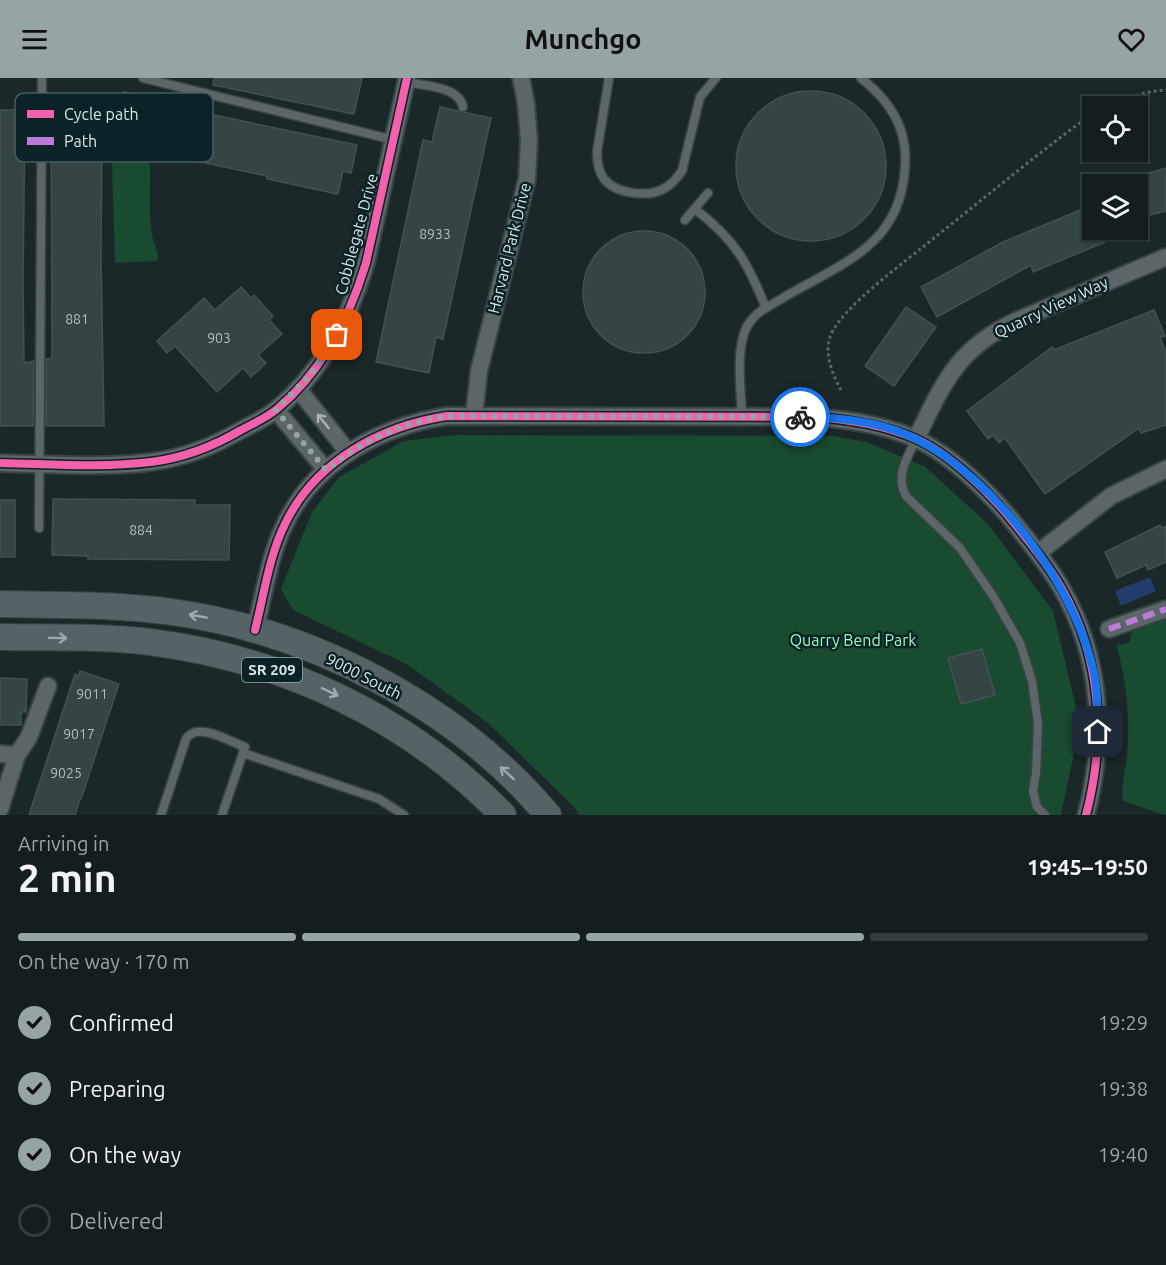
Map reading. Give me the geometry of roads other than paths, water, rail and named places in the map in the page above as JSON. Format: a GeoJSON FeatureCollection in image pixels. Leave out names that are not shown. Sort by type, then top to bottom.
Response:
{"type":"FeatureCollection","features":[{"type":"Feature","properties":{"kind":"main road","name":"9000 South"},"geometry":{"type":"LineString","coordinates":[[0,604],[141,608],[206,618],[255,630],[299,645],[341,662],[421,706],[486,754],[548,815]]}},
{"type":"Feature","properties":{"kind":"main road","name":"9000 South"},"geometry":{"type":"LineString","coordinates":[[0,637],[150,642],[229,657],[283,673],[324,690],[386,721],[445,762],[503,815]]}},
{"type":"Feature","properties":{"kind":"street","name":"Harvard Park Drive"},"geometry":{"type":"LineString","coordinates":[[474,416],[479,371],[527,179],[529,140],[521,78]]}},
{"type":"Feature","properties":{"kind":"street","name":"Cobblegate Drive"},"geometry":{"type":"LineString","coordinates":[[0,463],[142,462],[190,453],[226,439],[276,410],[298,389],[329,349],[345,321],[357,292],[366,263],[407,80]]}},
{"type":"Feature","properties":{"kind":"street","name":"Quarry View Way"},"geometry":{"type":"LineString","coordinates":[[916,439],[943,383],[975,345],[995,331],[1018,320],[1166,257]]}},
{"type":"Feature","properties":{"kind":"street"},"geometry":{"type":"LineString","coordinates":[[298,389],[349,453]]}},
{"type":"Feature","properties":{"kind":"street"},"geometry":{"type":"LineString","coordinates":[[276,410],[326,470]]}},
{"type":"Feature","properties":{"kind":"street"},"geometry":{"type":"LineString","coordinates":[[255,630],[284,525],[309,486],[349,453],[395,428],[420,420],[447,416],[742,416],[845,419],[880,426],[916,439],[962,469],[1003,508],[1063,590],[1082,632],[1094,673],[1098,713],[1097,752],[1093,789],[1086,815]]}},
{"type":"Feature","properties":{"kind":"street"},"geometry":{"type":"LineString","coordinates":[[1038,553],[1111,496],[1166,469]]}},
{"type":"Feature","properties":{"kind":"street"},"geometry":{"type":"LineString","coordinates":[[1109,629],[1166,609]]}},
{"type":"Feature","properties":{"kind":"street"},"geometry":{"type":"LineString","coordinates":[[0,809],[18,755],[29,737],[48,686]]}},
{"type":"Feature","properties":{"kind":"street"},"geometry":{"type":"LineString","coordinates":[[0,754],[18,755]]}},
{"type":"Feature","properties":{"kind":"lane"},"geometry":{"type":"LineString","coordinates":[[42,78],[42,93]]}},
{"type":"Feature","properties":{"kind":"lane"},"geometry":{"type":"LineString","coordinates":[[142,78],[203,93]]}},
{"type":"Feature","properties":{"kind":"lane"},"geometry":{"type":"LineString","coordinates":[[609,78],[597,164],[603,178],[610,184],[620,189],[639,193],[653,193],[665,189],[681,171],[700,97],[716,78]]}},
{"type":"Feature","properties":{"kind":"lane"},"geometry":{"type":"LineString","coordinates":[[742,416],[741,353],[748,323],[766,308],[871,244],[888,225],[897,208],[905,173],[904,136],[891,108],[861,78]]}},
{"type":"Feature","properties":{"kind":"lane"},"geometry":{"type":"LineString","coordinates":[[407,80],[454,93],[461,99],[463,107]]}},
{"type":"Feature","properties":{"kind":"lane"},"geometry":{"type":"LineString","coordinates":[[213,95],[394,140]]}},
{"type":"Feature","properties":{"kind":"lane"},"geometry":{"type":"LineString","coordinates":[[39,528],[41,162]]}},
{"type":"Feature","properties":{"kind":"lane"},"geometry":{"type":"LineString","coordinates":[[685,220],[708,193]]}},
{"type":"Feature","properties":{"kind":"lane"},"geometry":{"type":"LineString","coordinates":[[695,209],[725,234],[742,255],[766,308]]}},
{"type":"Feature","properties":{"kind":"lane"},"geometry":{"type":"LineString","coordinates":[[916,439],[900,477],[906,496],[960,548],[993,596],[1020,643],[1032,681],[1038,724],[1033,791],[1037,807],[1045,815]]}},
{"type":"Feature","properties":{"kind":"lane"},"geometry":{"type":"LineString","coordinates":[[161,815],[189,734],[195,731],[204,731],[245,747],[222,815]]}},
{"type":"Feature","properties":{"kind":"lane"},"geometry":{"type":"LineString","coordinates":[[243,753],[380,799],[404,815]]}},
{"type":"Feature","properties":{"kind":"water"},"geometry":{"type":"Polygon","coordinates":[[[1150,577],[1156,591],[1121,606],[1115,591],[1150,577]]]}},
{"type":"Feature","properties":{"kind":"park label","name":"Quarry Bend Park"},"geometry":{"type":"Point","coordinates":[853,640]}}]}
